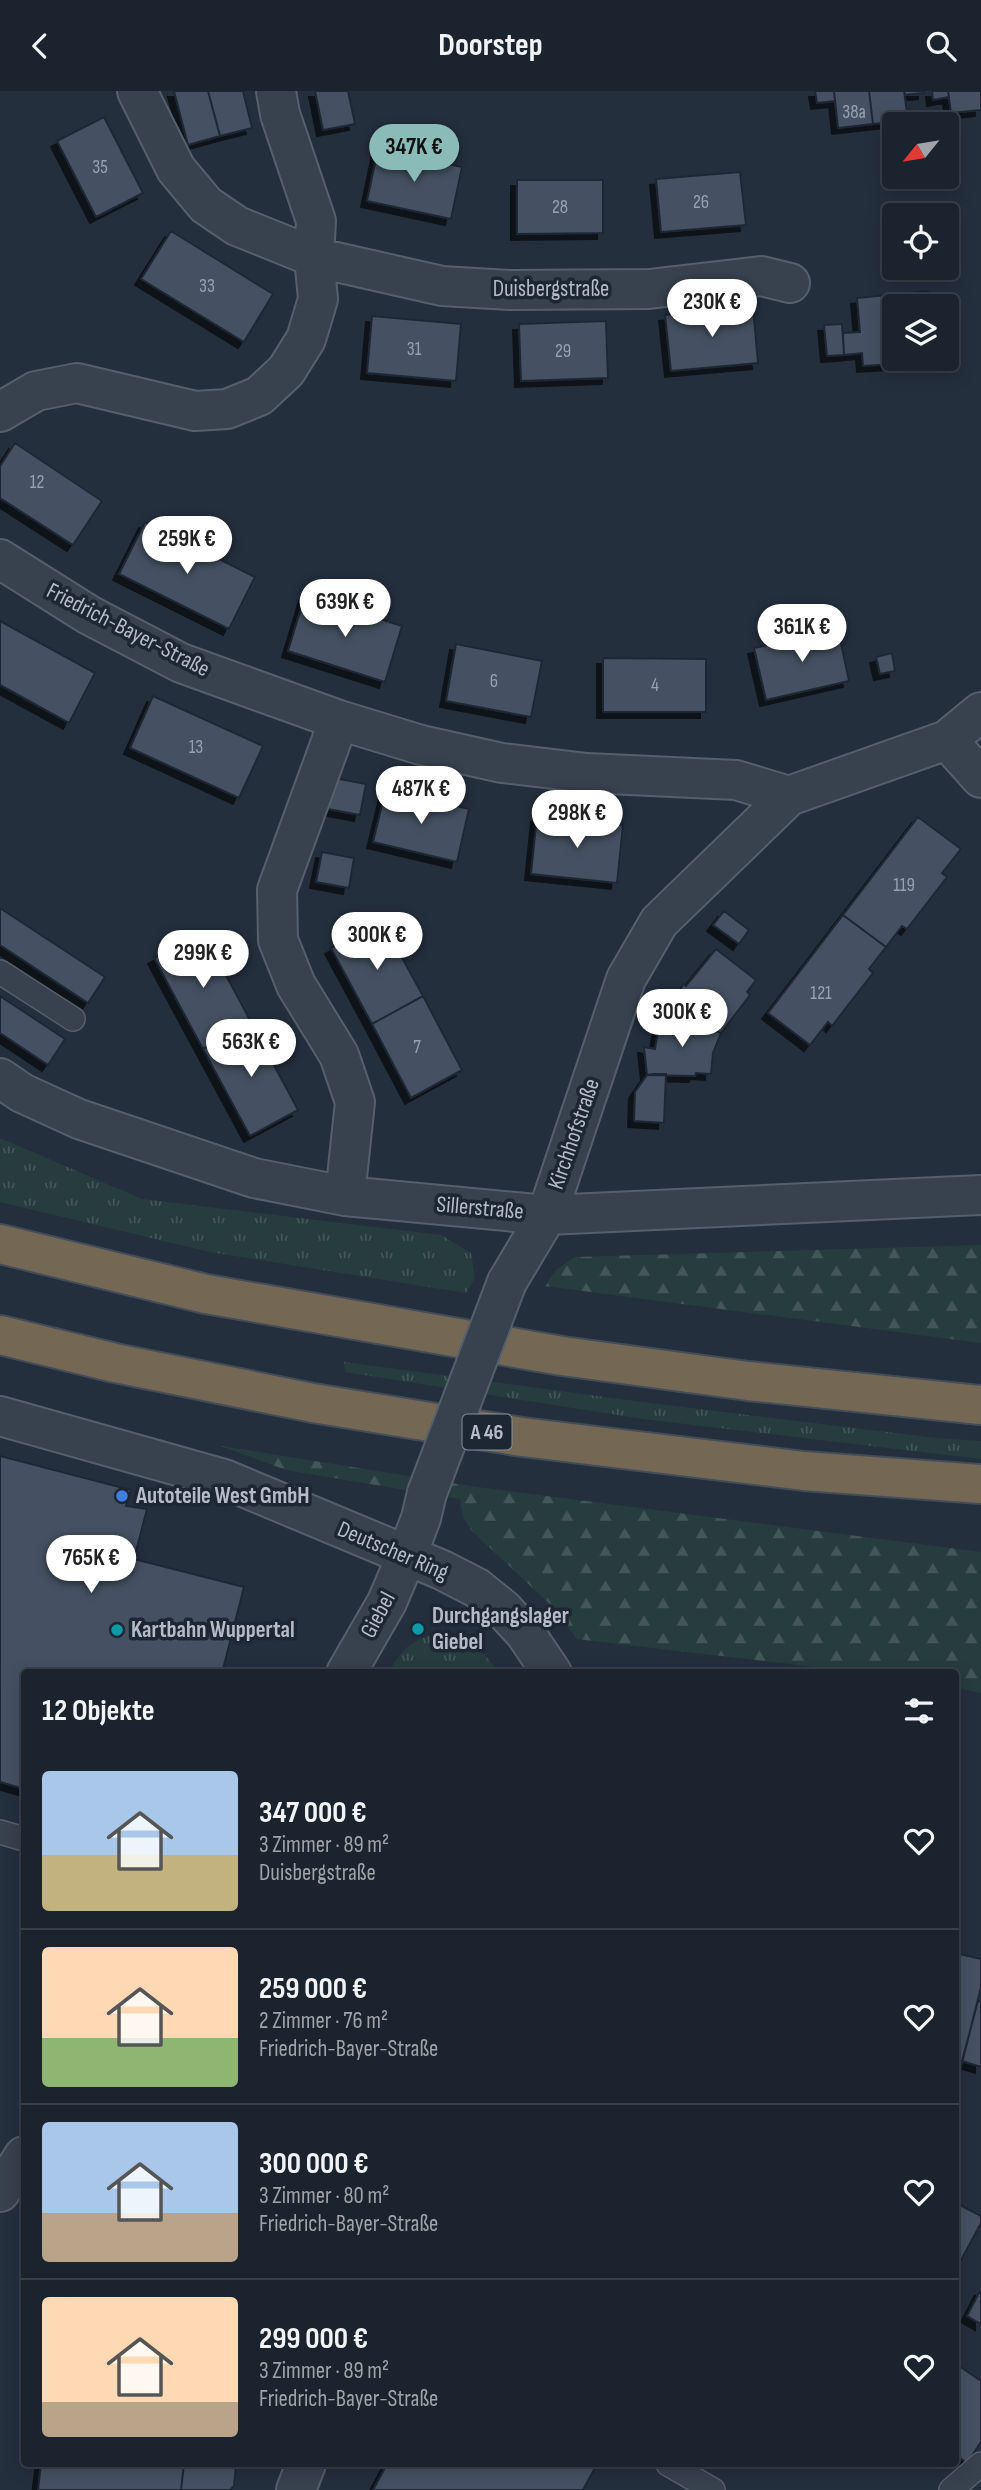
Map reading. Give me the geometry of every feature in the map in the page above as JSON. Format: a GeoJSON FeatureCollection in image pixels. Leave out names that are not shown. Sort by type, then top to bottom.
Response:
{"type":"FeatureCollection","features":[{"type":"Feature","properties":{"kind":"highway"},"geometry":{"type":"LineString","coordinates":[[0,1244],[206,1294],[562,1356],[748,1381],[981,1405]]}},
{"type":"Feature","properties":{"kind":"highway","name":"A 46"},"geometry":{"type":"LineString","coordinates":[[0,1335],[115,1363],[313,1403],[522,1437],[804,1471],[981,1484]]}},
{"type":"Feature","properties":{"kind":"street","name":"Duisbergstraße"},"geometry":{"type":"LineString","coordinates":[[137,91],[176,169],[206,205],[237,226],[314,257],[442,286],[510,290],[649,289],[761,276],[790,283]]}},
{"type":"Feature","properties":{"kind":"street"},"geometry":{"type":"LineString","coordinates":[[0,412],[36,391],[77,383],[195,411],[228,409],[259,396],[286,371],[306,339],[318,299],[314,257],[316,222],[280,114],[276,91]]}},
{"type":"Feature","properties":{"kind":"street","name":"Friedrich-Bayer-Straße"},"geometry":{"type":"LineString","coordinates":[[0,559],[89,615],[181,663],[339,720],[421,745],[502,763],[587,773],[736,781],[789,796]]}},
{"type":"Feature","properties":{"kind":"street","name":"Kirchhofstraße"},"geometry":{"type":"LineString","coordinates":[[407,1555],[508,1282],[547,1215],[626,979],[659,922],[789,796],[947,740],[981,712]]}},
{"type":"Feature","properties":{"kind":"street"},"geometry":{"type":"LineString","coordinates":[[339,720],[277,890],[278,940],[296,985],[339,1055],[355,1102],[345,1196]]}},
{"type":"Feature","properties":{"kind":"street"},"geometry":{"type":"LineString","coordinates":[[947,740],[981,778]]}},
{"type":"Feature","properties":{"kind":"street","name":"Sillerstraße"},"geometry":{"type":"LineString","coordinates":[[0,1078],[22,1093],[79,1119],[254,1178],[345,1196],[547,1215],[981,1195]]}},
{"type":"Feature","properties":{"kind":"street","name":"Deutscher Ring"},"geometry":{"type":"LineString","coordinates":[[0,1416],[224,1479],[407,1555],[477,1588],[503,1609],[549,1669]]}},
{"type":"Feature","properties":{"kind":"street","name":"Giebel"},"geometry":{"type":"LineString","coordinates":[[348,1669],[387,1602],[407,1555]]}},
{"type":"Feature","properties":{"kind":"street"},"geometry":{"type":"LineString","coordinates":[[0,2192],[21,2160]]}},
{"type":"Feature","properties":{"kind":"street"},"geometry":{"type":"LineString","coordinates":[[296,2490],[305,2467]]}},
{"type":"Feature","properties":{"kind":"lane"},"geometry":{"type":"LineString","coordinates":[[0,972],[73,1019]]}},
{"type":"Feature","properties":{"kind":"lane"},"geometry":{"type":"LineString","coordinates":[[0,1832],[21,1838]]}},
{"type":"Feature","properties":{"kind":"lane"},"geometry":{"type":"LineString","coordinates":[[951,2490],[981,2464]]}},
{"type":"Feature","properties":{"kind":"lane"},"geometry":{"type":"LineString","coordinates":[[673,2467],[713,2490]]}},
{"type":"Feature","properties":{"kind":"green space"},"geometry":{"type":"Polygon","coordinates":[[[0,1138],[142,1199],[441,1235],[471,1253],[475,1278],[466,1293],[210,1252],[0,1202],[0,1138]]]}},
{"type":"Feature","properties":{"kind":"green space"},"geometry":{"type":"Polygon","coordinates":[[[981,1245],[981,1343],[545,1286],[556,1270],[575,1257],[981,1245]]]}},
{"type":"Feature","properties":{"kind":"green space"},"geometry":{"type":"Polygon","coordinates":[[[344,1362],[642,1402],[936,1438],[981,1441],[981,1459],[643,1419],[345,1372],[344,1362]]]}},
{"type":"Feature","properties":{"kind":"green space"},"geometry":{"type":"Polygon","coordinates":[[[221,1446],[477,1487],[981,1552],[981,1693],[959,1689],[959,1669],[831,1669],[577,1639],[555,1609],[472,1531],[463,1517],[460,1499],[286,1470],[221,1446]]]}},
{"type":"Feature","properties":{"kind":"green space"},"geometry":{"type":"Polygon","coordinates":[[[443,1633],[461,1639],[475,1647],[496,1669],[391,1669],[410,1645],[443,1633]]]}},
{"type":"Feature","properties":{"kind":"building"},"geometry":{"type":"Polygon","coordinates":[[[174,91],[208,91],[220,136],[188,145],[174,91]]]}},
{"type":"Feature","properties":{"kind":"building"},"geometry":{"type":"Polygon","coordinates":[[[208,91],[243,91],[252,128],[220,136],[208,91]]]}},
{"type":"Feature","properties":{"kind":"building"},"geometry":{"type":"Polygon","coordinates":[[[315,91],[348,91],[355,124],[323,130],[315,91]]]}},
{"type":"Feature","properties":{"kind":"building"},"geometry":{"type":"Polygon","coordinates":[[[815,91],[834,91],[835,101],[817,103],[815,91]]]}},
{"type":"Feature","properties":{"kind":"building"},"geometry":{"type":"Polygon","coordinates":[[[834,91],[869,91],[873,124],[838,128],[834,91]]]}},
{"type":"Feature","properties":{"kind":"building"},"geometry":{"type":"Polygon","coordinates":[[[869,91],[904,91],[907,112],[882,112],[882,123],[873,124],[869,91]]]}},
{"type":"Feature","properties":{"kind":"building"},"geometry":{"type":"Polygon","coordinates":[[[904,91],[924,91],[924,93],[905,95],[904,91]]]}},
{"type":"Feature","properties":{"kind":"building"},"geometry":{"type":"Polygon","coordinates":[[[932,91],[948,91],[949,97],[933,100],[932,91]]]}},
{"type":"Feature","properties":{"kind":"building"},"geometry":{"type":"Polygon","coordinates":[[[948,91],[981,91],[981,110],[951,112],[948,91]]]}},
{"type":"Feature","properties":{"kind":"building"},"geometry":{"type":"Polygon","coordinates":[[[104,117],[143,193],[96,217],[57,141],[104,117]]]}},
{"type":"Feature","properties":{"kind":"building"},"geometry":{"type":"Polygon","coordinates":[[[378,149],[462,167],[451,219],[367,201],[378,149]]]}},
{"type":"Feature","properties":{"kind":"building"},"geometry":{"type":"Polygon","coordinates":[[[740,172],[746,225],[661,232],[656,179],[740,172]]]}},
{"type":"Feature","properties":{"kind":"building"},"geometry":{"type":"Polygon","coordinates":[[[517,180],[603,180],[603,233],[517,234],[517,180]]]}},
{"type":"Feature","properties":{"kind":"building"},"geometry":{"type":"Polygon","coordinates":[[[171,231],[273,294],[244,342],[141,279],[171,231]]]}},
{"type":"Feature","properties":{"kind":"building"},"geometry":{"type":"Polygon","coordinates":[[[928,291],[928,294],[898,294],[928,291]]]}},
{"type":"Feature","properties":{"kind":"building"},"geometry":{"type":"Polygon","coordinates":[[[882,296],[882,365],[863,366],[862,353],[844,355],[843,333],[860,332],[857,298],[882,296]]]}},
{"type":"Feature","properties":{"kind":"building"},"geometry":{"type":"Polygon","coordinates":[[[753,307],[758,363],[671,371],[665,315],[753,307]]]}},
{"type":"Feature","properties":{"kind":"building"},"geometry":{"type":"Polygon","coordinates":[[[372,316],[461,324],[456,381],[367,373],[372,316]]]}},
{"type":"Feature","properties":{"kind":"building"},"geometry":{"type":"Polygon","coordinates":[[[606,321],[608,378],[521,381],[519,324],[606,321]]]}},
{"type":"Feature","properties":{"kind":"building"},"geometry":{"type":"Polygon","coordinates":[[[842,324],[844,355],[827,356],[824,325],[842,324]]]}},
{"type":"Feature","properties":{"kind":"building"},"geometry":{"type":"Polygon","coordinates":[[[15,443],[102,501],[73,545],[0,498],[0,466],[15,443]]]}},
{"type":"Feature","properties":{"kind":"building"},"geometry":{"type":"Polygon","coordinates":[[[145,522],[255,577],[229,629],[119,574],[145,522]]]}},
{"type":"Feature","properties":{"kind":"building"},"geometry":{"type":"Polygon","coordinates":[[[305,595],[402,626],[385,682],[288,651],[305,595]]]}},
{"type":"Feature","properties":{"kind":"building"},"geometry":{"type":"Polygon","coordinates":[[[0,621],[95,673],[69,723],[0,685],[0,621]]]}},
{"type":"Feature","properties":{"kind":"building"},"geometry":{"type":"Polygon","coordinates":[[[838,629],[849,681],[766,700],[754,648],[838,629]]]}},
{"type":"Feature","properties":{"kind":"building"},"geometry":{"type":"Polygon","coordinates":[[[456,644],[542,661],[531,717],[446,701],[456,644]]]}},
{"type":"Feature","properties":{"kind":"building"},"geometry":{"type":"Polygon","coordinates":[[[892,653],[895,671],[880,674],[876,657],[892,653]]]}},
{"type":"Feature","properties":{"kind":"building"},"geometry":{"type":"Polygon","coordinates":[[[603,658],[706,659],[706,712],[603,712],[603,658]]]}},
{"type":"Feature","properties":{"kind":"building"},"geometry":{"type":"Polygon","coordinates":[[[153,696],[263,746],[239,798],[130,748],[153,696]]]}},
{"type":"Feature","properties":{"kind":"building"},"geometry":{"type":"Polygon","coordinates":[[[334,778],[366,784],[360,815],[328,809],[334,778]]]}},
{"type":"Feature","properties":{"kind":"building"},"geometry":{"type":"Polygon","coordinates":[[[386,789],[469,809],[457,862],[373,842],[386,789]]]}},
{"type":"Feature","properties":{"kind":"building"},"geometry":{"type":"Polygon","coordinates":[[[537,816],[623,825],[617,883],[531,874],[537,816]]]}},
{"type":"Feature","properties":{"kind":"building"},"geometry":{"type":"Polygon","coordinates":[[[918,817],[961,849],[942,873],[947,877],[907,929],[902,926],[886,947],[843,915],[918,817]]]}},
{"type":"Feature","properties":{"kind":"building"},"geometry":{"type":"Polygon","coordinates":[[[322,852],[354,858],[349,888],[316,882],[322,852]]]}},
{"type":"Feature","properties":{"kind":"building"},"geometry":{"type":"Polygon","coordinates":[[[0,908],[105,977],[88,1003],[0,945],[0,908]]]}},
{"type":"Feature","properties":{"kind":"building"},"geometry":{"type":"Polygon","coordinates":[[[724,911],[749,930],[739,944],[713,925],[724,911]]]}},
{"type":"Feature","properties":{"kind":"building"},"geometry":{"type":"Polygon","coordinates":[[[843,915],[886,947],[869,969],[873,973],[832,1026],[828,1022],[810,1045],[768,1013],[843,915]]]}},
{"type":"Feature","properties":{"kind":"building"},"geometry":{"type":"Polygon","coordinates":[[[382,921],[423,996],[372,1024],[331,948],[382,921]]]}},
{"type":"Feature","properties":{"kind":"building"},"geometry":{"type":"Polygon","coordinates":[[[203,932],[251,1022],[203,1049],[154,958],[203,932]]]}},
{"type":"Feature","properties":{"kind":"building"},"geometry":{"type":"Polygon","coordinates":[[[716,949],[756,980],[747,992],[750,995],[721,1033],[667,1012],[683,984],[686,986],[716,949]]]}},
{"type":"Feature","properties":{"kind":"building"},"geometry":{"type":"Polygon","coordinates":[[[0,996],[65,1039],[48,1065],[0,1033],[0,996]]]}},
{"type":"Feature","properties":{"kind":"building"},"geometry":{"type":"Polygon","coordinates":[[[423,996],[462,1070],[411,1098],[372,1024],[423,996]]]}},
{"type":"Feature","properties":{"kind":"building"},"geometry":{"type":"Polygon","coordinates":[[[667,1012],[721,1033],[713,1053],[711,1074],[647,1075],[644,1047],[655,1049],[659,1025],[662,1026],[667,1012]]]}},
{"type":"Feature","properties":{"kind":"building"},"geometry":{"type":"Polygon","coordinates":[[[251,1022],[298,1110],[250,1136],[203,1049],[251,1022]]]}},
{"type":"Feature","properties":{"kind":"building"},"geometry":{"type":"Polygon","coordinates":[[[666,1074],[664,1123],[634,1121],[635,1092],[647,1075],[666,1074]]]}},
{"type":"Feature","properties":{"kind":"building","name":"Kartbahn Wuppertal"},"geometry":{"type":"Polygon","coordinates":[[[0,1456],[131,1490],[126,1506],[147,1509],[134,1559],[244,1587],[223,1669],[21,1669],[21,1788],[0,1782],[0,1456]]]}},
{"type":"Feature","properties":{"kind":"building"},"geometry":{"type":"Polygon","coordinates":[[[959,1954],[981,1959],[981,1987],[959,2075],[959,1954]]]}},
{"type":"Feature","properties":{"kind":"building"},"geometry":{"type":"Polygon","coordinates":[[[978,2001],[981,2002],[981,2067],[962,2061],[978,2001]]]}},
{"type":"Feature","properties":{"kind":"building"},"geometry":{"type":"Polygon","coordinates":[[[959,2205],[981,2216],[981,2223],[959,2264],[959,2205]]]}},
{"type":"Feature","properties":{"kind":"building"},"geometry":{"type":"Polygon","coordinates":[[[981,2289],[981,2324],[967,2316],[981,2289]]]}},
{"type":"Feature","properties":{"kind":"building"},"geometry":{"type":"Polygon","coordinates":[[[959,2366],[981,2381],[981,2442],[967,2463],[959,2457],[959,2366]]]}},
{"type":"Feature","properties":{"kind":"building"},"geometry":{"type":"Polygon","coordinates":[[[41,2467],[184,2467],[181,2490],[38,2490],[41,2467]]]}},
{"type":"Feature","properties":{"kind":"building"},"geometry":{"type":"Polygon","coordinates":[[[184,2467],[236,2467],[234,2486],[230,2490],[181,2490],[184,2467]]]}},
{"type":"Feature","properties":{"kind":"building"},"geometry":{"type":"Polygon","coordinates":[[[385,2467],[595,2467],[583,2490],[373,2490],[385,2467]]]}},
{"type":"Feature","properties":{"kind":"place","name":"Autoteile West GmbH"},"geometry":{"type":"Point","coordinates":[122,1496]}},
{"type":"Feature","properties":{"kind":"place","name":"Durchgangslager Giebel"},"geometry":{"type":"Point","coordinates":[418,1629]}},
{"type":"Feature","properties":{"kind":"place","name":"Kartbahn Wuppertal"},"geometry":{"type":"Point","coordinates":[117,1630]}}]}
